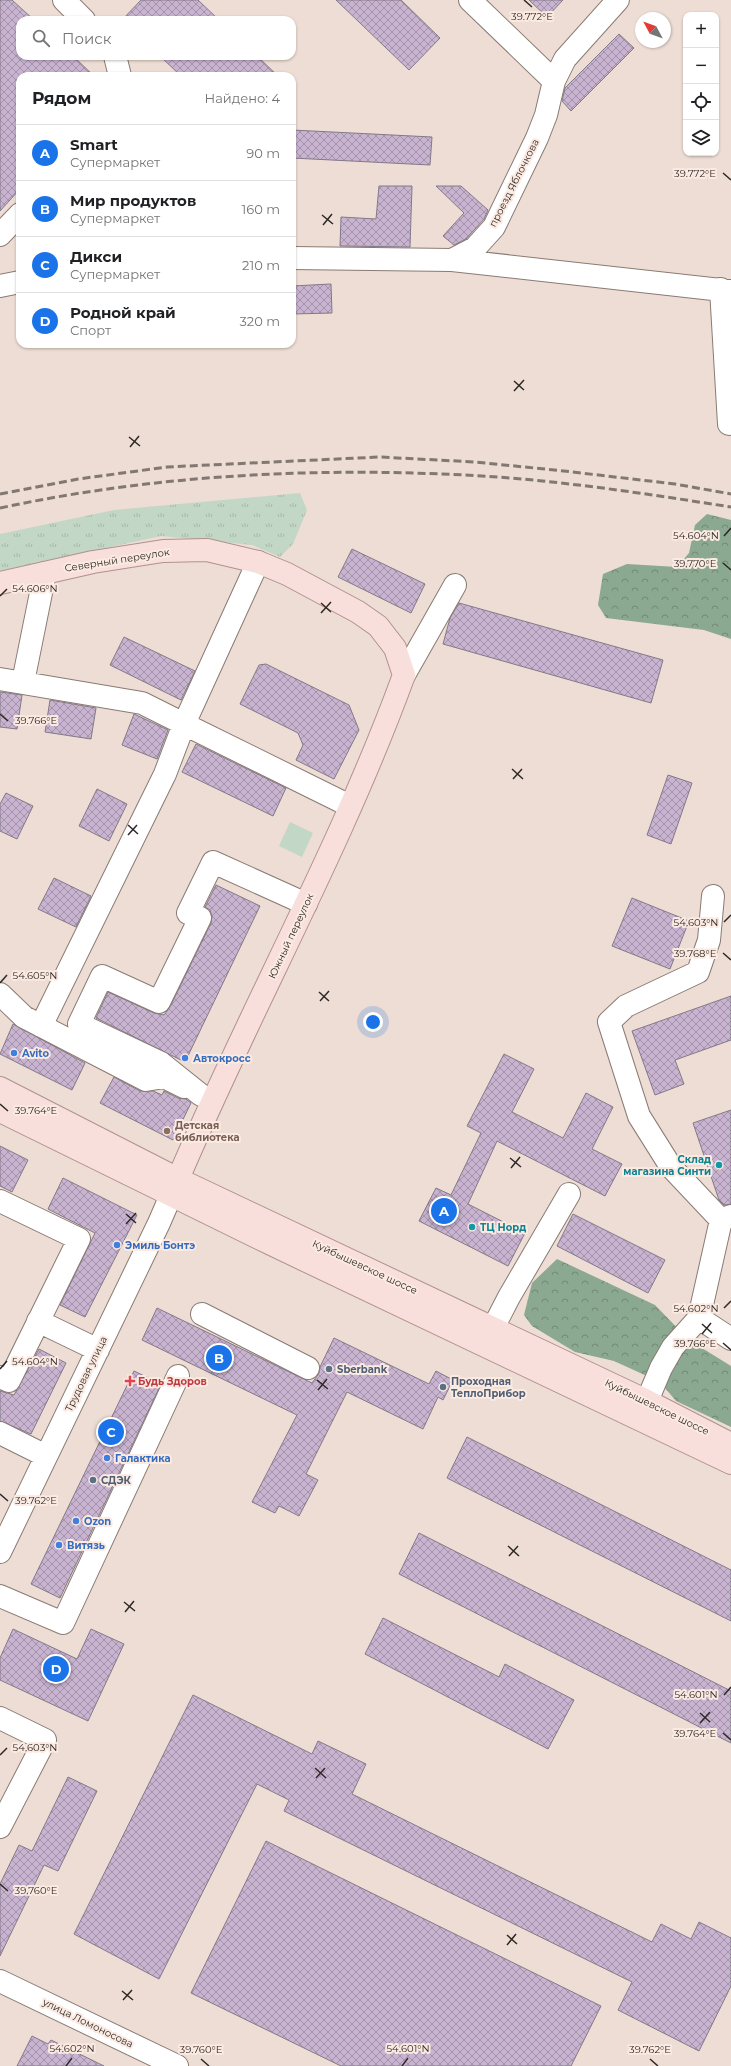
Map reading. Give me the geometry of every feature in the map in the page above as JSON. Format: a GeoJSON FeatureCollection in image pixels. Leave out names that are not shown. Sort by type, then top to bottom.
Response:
{"type":"FeatureCollection","features":[{"type":"Feature","properties":{"kind":"main road","name":"Северный переулок"},"geometry":{"type":"LineString","coordinates":[[0,583],[93,562],[162,551],[207,550],[258,562],[287,574],[358,612],[378,626],[394,648],[404,675]]}},
{"type":"Feature","properties":{"kind":"main road","name":"Южный переулок"},"geometry":{"type":"LineString","coordinates":[[174,1187],[206,1097],[306,904],[383,734],[404,675]]}},
{"type":"Feature","properties":{"kind":"main road","name":"Куйбышевское шоссе"},"geometry":{"type":"LineString","coordinates":[[0,1088],[174,1187],[731,1463]]}},
{"type":"Feature","properties":{"kind":"main road","name":"Куйбышевское шоссе"},"geometry":{"type":"LineString","coordinates":[[0,1111],[493,1328],[646,1401],[731,1444]]}},
{"type":"Feature","properties":{"kind":"street"},"geometry":{"type":"LineString","coordinates":[[64,0],[80,16]]}},
{"type":"Feature","properties":{"kind":"street"},"geometry":{"type":"LineString","coordinates":[[470,0],[554,81]]}},
{"type":"Feature","properties":{"kind":"street","name":"проезд Яблочкова"},"geometry":{"type":"LineString","coordinates":[[296,258],[452,260],[475,248],[494,227],[538,138],[546,114],[554,81],[565,58],[618,0]]}},
{"type":"Feature","properties":{"kind":"street"},"geometry":{"type":"LineString","coordinates":[[116,60],[119,72]]}},
{"type":"Feature","properties":{"kind":"street"},"geometry":{"type":"LineString","coordinates":[[0,236],[16,218]]}},
{"type":"Feature","properties":{"kind":"street"},"geometry":{"type":"LineString","coordinates":[[452,260],[726,290],[729,424]]}},
{"type":"Feature","properties":{"kind":"street"},"geometry":{"type":"LineString","coordinates":[[0,286],[16,283]]}},
{"type":"Feature","properties":{"kind":"street"},"geometry":{"type":"LineString","coordinates":[[41,1026],[165,774],[184,724],[258,562]]}},
{"type":"Feature","properties":{"kind":"street"},"geometry":{"type":"LineString","coordinates":[[23,682],[45,573]]}},
{"type":"Feature","properties":{"kind":"street"},"geometry":{"type":"LineString","coordinates":[[404,675],[455,586]]}},
{"type":"Feature","properties":{"kind":"street"},"geometry":{"type":"LineString","coordinates":[[0,679],[142,703],[350,806]]}},
{"type":"Feature","properties":{"kind":"street"},"geometry":{"type":"LineString","coordinates":[[206,1097],[161,1063],[79,1024],[102,976],[159,1002],[200,918],[188,913],[213,862],[306,904]]}},
{"type":"Feature","properties":{"kind":"street"},"geometry":{"type":"LineString","coordinates":[[646,1401],[672,1347],[699,1318],[726,1218],[671,1167],[639,1116],[609,1022],[626,1006],[698,972],[709,940],[713,896]]}},
{"type":"Feature","properties":{"kind":"street"},"geometry":{"type":"LineString","coordinates":[[0,994],[24,1017],[146,1080],[164,1077],[206,1097]]}},
{"type":"Feature","properties":{"kind":"street","name":"Трудовая улица"},"geometry":{"type":"LineString","coordinates":[[0,1552],[98,1350],[174,1187]]}},
{"type":"Feature","properties":{"kind":"street"},"geometry":{"type":"LineString","coordinates":[[493,1328],[509,1297],[569,1194]]}},
{"type":"Feature","properties":{"kind":"street"},"geometry":{"type":"LineString","coordinates":[[0,1202],[79,1239],[9,1381],[0,1376]]}},
{"type":"Feature","properties":{"kind":"street"},"geometry":{"type":"LineString","coordinates":[[202,1314],[308,1368]]}},
{"type":"Feature","properties":{"kind":"street"},"geometry":{"type":"LineString","coordinates":[[699,1318],[731,1339]]}},
{"type":"Feature","properties":{"kind":"street"},"geometry":{"type":"LineString","coordinates":[[38,1321],[98,1350]]}},
{"type":"Feature","properties":{"kind":"street"},"geometry":{"type":"LineString","coordinates":[[0,1596],[62,1623],[178,1376]]}},
{"type":"Feature","properties":{"kind":"street"},"geometry":{"type":"LineString","coordinates":[[0,1433],[46,1456]]}},
{"type":"Feature","properties":{"kind":"street"},"geometry":{"type":"LineString","coordinates":[[0,1718],[45,1740],[0,1827]]}},
{"type":"Feature","properties":{"kind":"street","name":"улица Ломоносова"},"geometry":{"type":"LineString","coordinates":[[0,1980],[164,2063]]}},
{"type":"Feature","properties":{"kind":"green space"},"geometry":{"type":"Polygon","coordinates":[[[300,493],[307,510],[293,544],[280,557],[252,545],[161,536],[0,571],[0,534],[114,510],[300,493]]]}},
{"type":"Feature","properties":{"kind":"green space"},"geometry":{"type":"Polygon","coordinates":[[[707,514],[731,520],[731,639],[704,630],[606,618],[598,605],[603,574],[627,564],[677,567],[689,553],[695,525],[707,514]]]}},
{"type":"Feature","properties":{"kind":"green space"},"geometry":{"type":"Polygon","coordinates":[[[290,822],[313,833],[302,857],[279,846],[290,822]]]}},
{"type":"Feature","properties":{"kind":"green space"},"geometry":{"type":"Polygon","coordinates":[[[557,1259],[655,1305],[689,1340],[731,1366],[731,1427],[676,1401],[660,1382],[614,1361],[575,1352],[532,1326],[524,1315],[532,1283],[557,1259]]]}},
{"type":"Feature","properties":{"kind":"building"},"geometry":{"type":"Polygon","coordinates":[[[0,0],[12,0],[30,16],[16,16],[16,60],[77,60],[90,72],[16,72],[16,193],[0,211],[0,0]]]}},
{"type":"Feature","properties":{"kind":"building"},"geometry":{"type":"Polygon","coordinates":[[[141,0],[198,0],[215,16],[126,16],[141,0]]]}},
{"type":"Feature","properties":{"kind":"building"},"geometry":{"type":"Polygon","coordinates":[[[336,0],[401,0],[440,38],[409,70],[336,0]]]}},
{"type":"Feature","properties":{"kind":"building"},"geometry":{"type":"Polygon","coordinates":[[[529,0],[563,0],[547,17],[529,0]]]}},
{"type":"Feature","properties":{"kind":"building"},"geometry":{"type":"Polygon","coordinates":[[[619,34],[634,48],[571,111],[562,101],[565,88],[619,34]]]}},
{"type":"Feature","properties":{"kind":"building"},"geometry":{"type":"Polygon","coordinates":[[[164,60],[261,60],[274,72],[177,72],[164,60]]]}},
{"type":"Feature","properties":{"kind":"building"},"geometry":{"type":"Polygon","coordinates":[[[296,130],[432,137],[430,165],[296,158],[296,130]]]}},
{"type":"Feature","properties":{"kind":"building"},"geometry":{"type":"Polygon","coordinates":[[[379,186],[412,186],[410,247],[340,246],[341,217],[376,219],[379,186]]]}},
{"type":"Feature","properties":{"kind":"building"},"geometry":{"type":"Polygon","coordinates":[[[436,186],[461,186],[488,210],[484,219],[466,239],[454,245],[443,236],[464,213],[436,186]]]}},
{"type":"Feature","properties":{"kind":"building"},"geometry":{"type":"Polygon","coordinates":[[[331,284],[332,313],[296,314],[296,286],[331,284]]]}},
{"type":"Feature","properties":{"kind":"building"},"geometry":{"type":"Polygon","coordinates":[[[352,549],[425,584],[411,613],[338,577],[352,549]]]}},
{"type":"Feature","properties":{"kind":"building"},"geometry":{"type":"Polygon","coordinates":[[[459,603],[663,660],[651,703],[443,644],[450,618],[459,603]]]}},
{"type":"Feature","properties":{"kind":"building"},"geometry":{"type":"Polygon","coordinates":[[[124,637],[195,671],[181,700],[110,665],[124,637]]]}},
{"type":"Feature","properties":{"kind":"building"},"geometry":{"type":"Polygon","coordinates":[[[266,664],[349,705],[359,730],[334,779],[296,760],[303,745],[298,733],[240,704],[259,665],[266,664]]]}},
{"type":"Feature","properties":{"kind":"building"},"geometry":{"type":"Polygon","coordinates":[[[0,692],[22,695],[17,729],[0,727],[0,692]]]}},
{"type":"Feature","properties":{"kind":"building"},"geometry":{"type":"Polygon","coordinates":[[[50,700],[96,708],[91,739],[45,732],[50,700]]]}},
{"type":"Feature","properties":{"kind":"building"},"geometry":{"type":"Polygon","coordinates":[[[134,714],[168,730],[157,759],[122,745],[134,714]]]}},
{"type":"Feature","properties":{"kind":"building"},"geometry":{"type":"Polygon","coordinates":[[[196,744],[286,788],[273,816],[182,772],[196,744]]]}},
{"type":"Feature","properties":{"kind":"building"},"geometry":{"type":"Polygon","coordinates":[[[668,775],[692,783],[671,844],[647,835],[668,775]]]}},
{"type":"Feature","properties":{"kind":"building"},"geometry":{"type":"Polygon","coordinates":[[[97,789],[127,804],[109,841],[79,826],[97,789]]]}},
{"type":"Feature","properties":{"kind":"building"},"geometry":{"type":"Polygon","coordinates":[[[6,793],[33,806],[17,839],[0,831],[0,804],[6,793]]]}},
{"type":"Feature","properties":{"kind":"building"},"geometry":{"type":"Polygon","coordinates":[[[54,878],[91,896],[76,927],[38,909],[54,878]]]}},
{"type":"Feature","properties":{"kind":"building"},"geometry":{"type":"Polygon","coordinates":[[[216,885],[260,906],[185,1062],[96,1018],[108,992],[154,1013],[164,1015],[170,1007],[211,923],[212,916],[210,910],[205,907],[216,885]]]}},
{"type":"Feature","properties":{"kind":"building"},"geometry":{"type":"Polygon","coordinates":[[[632,898],[689,921],[670,969],[612,946],[632,898]]]}},
{"type":"Feature","properties":{"kind":"building"},"geometry":{"type":"Polygon","coordinates":[[[731,996],[731,1040],[675,1060],[684,1084],[655,1095],[632,1031],[731,996]]]}},
{"type":"Feature","properties":{"kind":"building"},"geometry":{"type":"Polygon","coordinates":[[[13,1024],[85,1063],[72,1090],[0,1054],[13,1024]]]}},
{"type":"Feature","properties":{"kind":"building"},"geometry":{"type":"Polygon","coordinates":[[[504,1054],[534,1069],[512,1112],[563,1138],[586,1093],[613,1107],[592,1149],[622,1164],[605,1196],[497,1141],[468,1204],[525,1233],[508,1266],[419,1221],[436,1188],[451,1195],[481,1133],[467,1126],[504,1054]]]}},
{"type":"Feature","properties":{"kind":"building"},"geometry":{"type":"Polygon","coordinates":[[[114,1077],[140,1091],[153,1091],[162,1095],[164,1091],[178,1098],[186,1099],[191,1103],[173,1140],[100,1103],[114,1077]]]}},
{"type":"Feature","properties":{"kind":"building","name":"Склад магазина Синти"},"geometry":{"type":"Polygon","coordinates":[[[731,1110],[731,1204],[724,1205],[719,1200],[693,1123],[731,1110]]]}},
{"type":"Feature","properties":{"kind":"building"},"geometry":{"type":"Polygon","coordinates":[[[0,1146],[28,1160],[12,1192],[0,1186],[0,1146]]]}},
{"type":"Feature","properties":{"kind":"building"},"geometry":{"type":"Polygon","coordinates":[[[63,1178],[137,1215],[85,1317],[60,1305],[95,1233],[48,1209],[63,1178]]]}},
{"type":"Feature","properties":{"kind":"building"},"geometry":{"type":"Polygon","coordinates":[[[573,1214],[665,1260],[648,1293],[557,1246],[573,1214]]]}},
{"type":"Feature","properties":{"kind":"building"},"geometry":{"type":"Polygon","coordinates":[[[157,1308],[312,1383],[319,1373],[320,1367],[334,1338],[429,1384],[436,1371],[453,1380],[443,1400],[438,1397],[423,1429],[347,1392],[306,1474],[318,1480],[299,1516],[279,1506],[275,1513],[252,1502],[297,1415],[142,1340],[157,1308]]]}},
{"type":"Feature","properties":{"kind":"building"},"geometry":{"type":"Polygon","coordinates":[[[39,1349],[66,1363],[31,1434],[0,1421],[0,1391],[14,1395],[39,1349]]]}},
{"type":"Feature","properties":{"kind":"building"},"geometry":{"type":"Polygon","coordinates":[[[134,1371],[161,1384],[60,1598],[31,1584],[134,1371]]]}},
{"type":"Feature","properties":{"kind":"building"},"geometry":{"type":"Polygon","coordinates":[[[467,1437],[731,1570],[731,1621],[447,1478],[467,1437]]]}},
{"type":"Feature","properties":{"kind":"building"},"geometry":{"type":"Polygon","coordinates":[[[419,1533],[731,1691],[731,1743],[399,1574],[419,1533]]]}},
{"type":"Feature","properties":{"kind":"building"},"geometry":{"type":"Polygon","coordinates":[[[383,1618],[499,1677],[505,1664],[574,1700],[548,1749],[365,1654],[383,1618]]]}},
{"type":"Feature","properties":{"kind":"building"},"geometry":{"type":"Polygon","coordinates":[[[13,1629],[77,1659],[91,1629],[124,1644],[88,1721],[0,1680],[0,1658],[13,1629]]]}},
{"type":"Feature","properties":{"kind":"building"},"geometry":{"type":"Polygon","coordinates":[[[193,1695],[312,1754],[318,1741],[366,1764],[352,1794],[652,1942],[661,1924],[691,1939],[699,1922],[731,1938],[731,1986],[699,2051],[618,2010],[632,1982],[284,1811],[289,1800],[257,1784],[159,1979],[74,1934],[193,1695]]]}},
{"type":"Feature","properties":{"kind":"building"},"geometry":{"type":"Polygon","coordinates":[[[68,1777],[97,1791],[58,1871],[44,1865],[0,1956],[0,1884],[19,1845],[32,1851],[68,1777]]]}},
{"type":"Feature","properties":{"kind":"building"},"geometry":{"type":"Polygon","coordinates":[[[266,1841],[601,2006],[571,2066],[341,2066],[191,1993],[266,1841]]]}},
{"type":"Feature","properties":{"kind":"building"},"geometry":{"type":"Polygon","coordinates":[[[32,2036],[48,2044],[51,2040],[104,2066],[17,2066],[32,2036]]]}},
{"type":"Feature","properties":{"kind":"railway"},"geometry":{"type":"LineString","coordinates":[[0,494],[78,479],[167,467],[380,457],[475,462],[564,471],[675,484],[731,494]]}},
{"type":"Feature","properties":{"kind":"railway"},"geometry":{"type":"LineString","coordinates":[[0,508],[55,497],[164,482],[219,477],[330,472],[386,472],[514,478],[623,491],[731,507]]}},
{"type":"Feature","properties":{"kind":"place","name":"Avito"},"geometry":{"type":"Point","coordinates":[14,1053]}},
{"type":"Feature","properties":{"kind":"place","name":"Автокросс"},"geometry":{"type":"Point","coordinates":[185,1058]}},
{"type":"Feature","properties":{"kind":"place","name":"Детская библиотека"},"geometry":{"type":"Point","coordinates":[167,1131]}},
{"type":"Feature","properties":{"kind":"place","name":"Склад магазина Синти"},"geometry":{"type":"Point","coordinates":[719,1165]}},
{"type":"Feature","properties":{"kind":"place","name":"Smart"},"geometry":{"type":"Point","coordinates":[444,1211]}},
{"type":"Feature","properties":{"kind":"place","name":"ТЦ Норд"},"geometry":{"type":"Point","coordinates":[472,1227]}},
{"type":"Feature","properties":{"kind":"place","name":"Эмиль Бонтэ"},"geometry":{"type":"Point","coordinates":[117,1245]}},
{"type":"Feature","properties":{"kind":"place","name":"Мир продуктов"},"geometry":{"type":"Point","coordinates":[219,1358]}},
{"type":"Feature","properties":{"kind":"place","name":"Sberbank"},"geometry":{"type":"Point","coordinates":[329,1369]}},
{"type":"Feature","properties":{"kind":"place","name":"Будь Здоров"},"geometry":{"type":"Point","coordinates":[130,1381]}},
{"type":"Feature","properties":{"kind":"place","name":"Проходная ТеплоПрибор"},"geometry":{"type":"Point","coordinates":[443,1387]}},
{"type":"Feature","properties":{"kind":"place","name":"Дикси"},"geometry":{"type":"Point","coordinates":[111,1432]}},
{"type":"Feature","properties":{"kind":"place","name":"Галактика"},"geometry":{"type":"Point","coordinates":[107,1458]}},
{"type":"Feature","properties":{"kind":"place","name":"СДЭК"},"geometry":{"type":"Point","coordinates":[93,1480]}},
{"type":"Feature","properties":{"kind":"place","name":"Ozon"},"geometry":{"type":"Point","coordinates":[76,1521]}},
{"type":"Feature","properties":{"kind":"place","name":"Витязь"},"geometry":{"type":"Point","coordinates":[59,1545]}},
{"type":"Feature","properties":{"kind":"place","name":"Родной край"},"geometry":{"type":"Point","coordinates":[56,1669]}}]}
